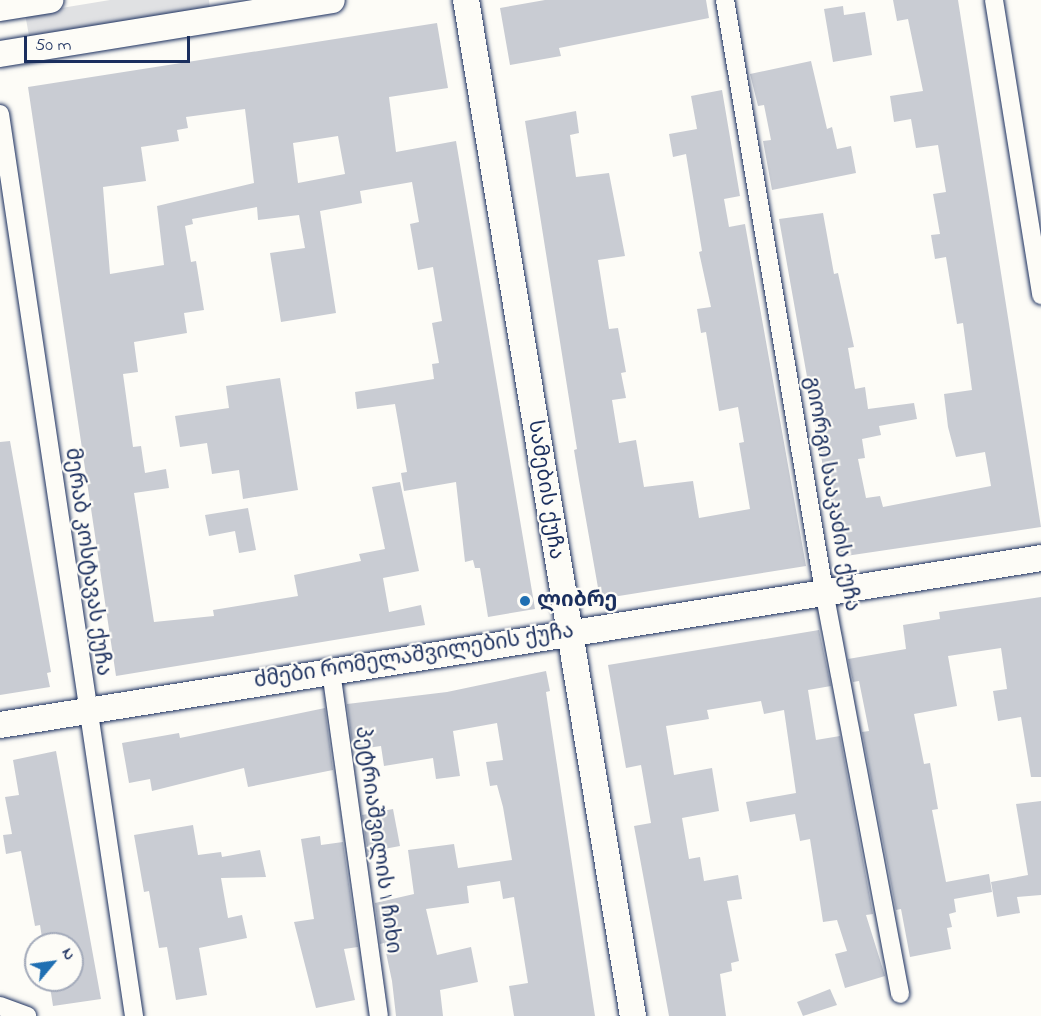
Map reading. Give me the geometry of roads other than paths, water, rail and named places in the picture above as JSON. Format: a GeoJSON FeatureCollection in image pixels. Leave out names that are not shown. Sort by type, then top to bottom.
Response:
{"type":"FeatureCollection","features":[{"type":"Feature","properties":{"kind":"street"},"geometry":{"type":"LineString","coordinates":[[0,8],[50,0]]}},
{"type":"Feature","properties":{"kind":"street"},"geometry":{"type":"LineString","coordinates":[[0,54],[332,0]]}},
{"type":"Feature","properties":{"kind":"street","name":"სამების ქუჩა"},"geometry":{"type":"LineString","coordinates":[[466,0],[568,632],[633,1016]]}},
{"type":"Feature","properties":{"kind":"street","name":"გიორგი სააკაძის ქუჩა"},"geometry":{"type":"LineString","coordinates":[[725,0],[824,591],[900,994]]}},
{"type":"Feature","properties":{"kind":"street"},"geometry":{"type":"LineString","coordinates":[[994,0],[1041,295]]}},
{"type":"Feature","properties":{"kind":"street","name":"მერაბ კოსტავას ქუჩა"},"geometry":{"type":"LineString","coordinates":[[0,114],[86,711],[134,1016]]}},
{"type":"Feature","properties":{"kind":"street","name":"ძმები რომელაშვილების ქუჩა"},"geometry":{"type":"LineString","coordinates":[[0,725],[568,632],[1041,558]]}},
{"type":"Feature","properties":{"kind":"street","name":"პეტრიაშვილის I ჩიხი"},"geometry":{"type":"LineString","coordinates":[[331,671],[379,1016]]}},
{"type":"Feature","properties":{"kind":"street"},"geometry":{"type":"LineString","coordinates":[[0,1006],[27,1016]]}},
{"type":"Feature","properties":{"kind":"place","name":"ლიბრე"},"geometry":{"type":"Point","coordinates":[525,601]}}]}
